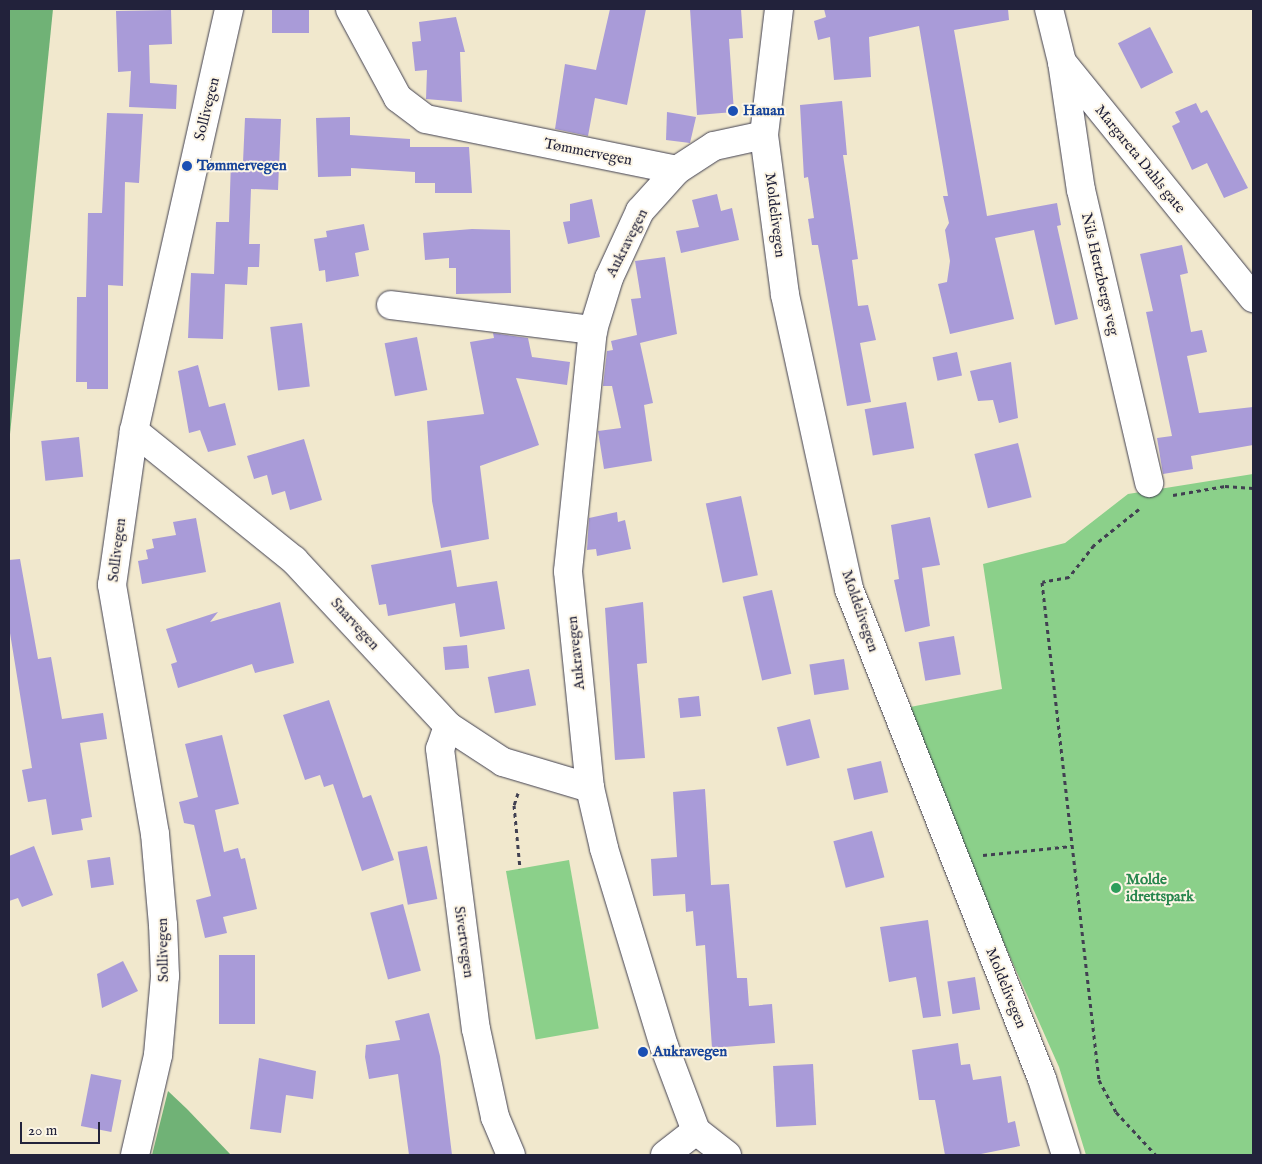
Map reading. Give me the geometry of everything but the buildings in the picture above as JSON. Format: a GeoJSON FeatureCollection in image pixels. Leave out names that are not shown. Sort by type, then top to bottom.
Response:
{"type":"FeatureCollection","features":[{"type":"Feature","properties":{"kind":"street","name":"Sollivegen"},"geometry":{"type":"LineString","coordinates":[[135,1155],[158,1055],[165,976],[154,834],[112,585],[134,431],[229,9]]}},
{"type":"Feature","properties":{"kind":"street","name":"Tømmervegen"},"geometry":{"type":"LineString","coordinates":[[350,9],[398,98],[426,119],[677,170]]}},
{"type":"Feature","properties":{"kind":"street","name":"Moldelivegen"},"geometry":{"type":"LineString","coordinates":[[778,9],[764,135],[785,294],[849,588],[1042,1079],[1066,1155]]}},
{"type":"Feature","properties":{"kind":"street","name":"Margareta Dahls gate"},"geometry":{"type":"LineString","coordinates":[[1049,9],[1062,62],[1253,298]]}},
{"type":"Feature","properties":{"kind":"street","name":"Nils Hertzbergs veg"},"geometry":{"type":"LineString","coordinates":[[1062,62],[1081,190],[1154,495]]}},
{"type":"Feature","properties":{"kind":"street","name":"Aukravegen"},"geometry":{"type":"LineString","coordinates":[[696,1130],[664,1046],[604,848],[590,788],[568,571],[593,330],[609,278],[640,211],[677,170],[714,146],[764,135]]}},
{"type":"Feature","properties":{"kind":"street"},"geometry":{"type":"LineString","coordinates":[[391,305],[593,330]]}},
{"type":"Feature","properties":{"kind":"street","name":"Snarvegen"},"geometry":{"type":"LineString","coordinates":[[134,431],[294,560],[448,726],[503,762],[590,788]]}},
{"type":"Feature","properties":{"kind":"street","name":"Sivertvegen"},"geometry":{"type":"LineString","coordinates":[[448,726],[440,749],[476,1029],[495,1117],[511,1155]]}},
{"type":"Feature","properties":{"kind":"street"},"geometry":{"type":"LineString","coordinates":[[665,1155],[696,1130],[727,1155]]}},
{"type":"Feature","properties":{"kind":"path"},"geometry":{"type":"LineString","coordinates":[[1156,1155],[1116,1112],[1099,1080],[1042,582],[1069,577],[1113,527],[1154,495],[1224,486],[1253,488]]}},
{"type":"Feature","properties":{"kind":"path"},"geometry":{"type":"LineString","coordinates":[[520,869],[514,805],[525,768]]}},
{"type":"Feature","properties":{"kind":"path"},"geometry":{"type":"LineString","coordinates":[[979,856],[1072,846]]}},
{"type":"Feature","properties":{"kind":"green space"},"geometry":{"type":"Polygon","coordinates":[[[9,9],[53,9],[9,444],[9,9]]]}},
{"type":"Feature","properties":{"kind":"green space","name":"Molde idrettspark"},"geometry":{"type":"Polygon","coordinates":[[[1253,474],[1253,1155],[1086,1155],[1059,1067],[900,709],[1002,689],[983,564],[1065,543],[1128,494],[1253,474]]]}},
{"type":"Feature","properties":{"kind":"green space"},"geometry":{"type":"Polygon","coordinates":[[[569,860],[599,1028],[536,1040],[506,871],[569,860]]]}},
{"type":"Feature","properties":{"kind":"green space"},"geometry":{"type":"Polygon","coordinates":[[[168,1091],[187,1109],[231,1155],[152,1155],[168,1091]]]}},
{"type":"Feature","properties":{"kind":"place","name":"Hauan"},"geometry":{"type":"Point","coordinates":[733,111]}},
{"type":"Feature","properties":{"kind":"place","name":"Tømmervegen"},"geometry":{"type":"Point","coordinates":[187,166]}},
{"type":"Feature","properties":{"kind":"place","name":"Molde idrettspark"},"geometry":{"type":"Point","coordinates":[1116,888]}},
{"type":"Feature","properties":{"kind":"place","name":"Aukravegen"},"geometry":{"type":"Point","coordinates":[643,1052]}}]}
